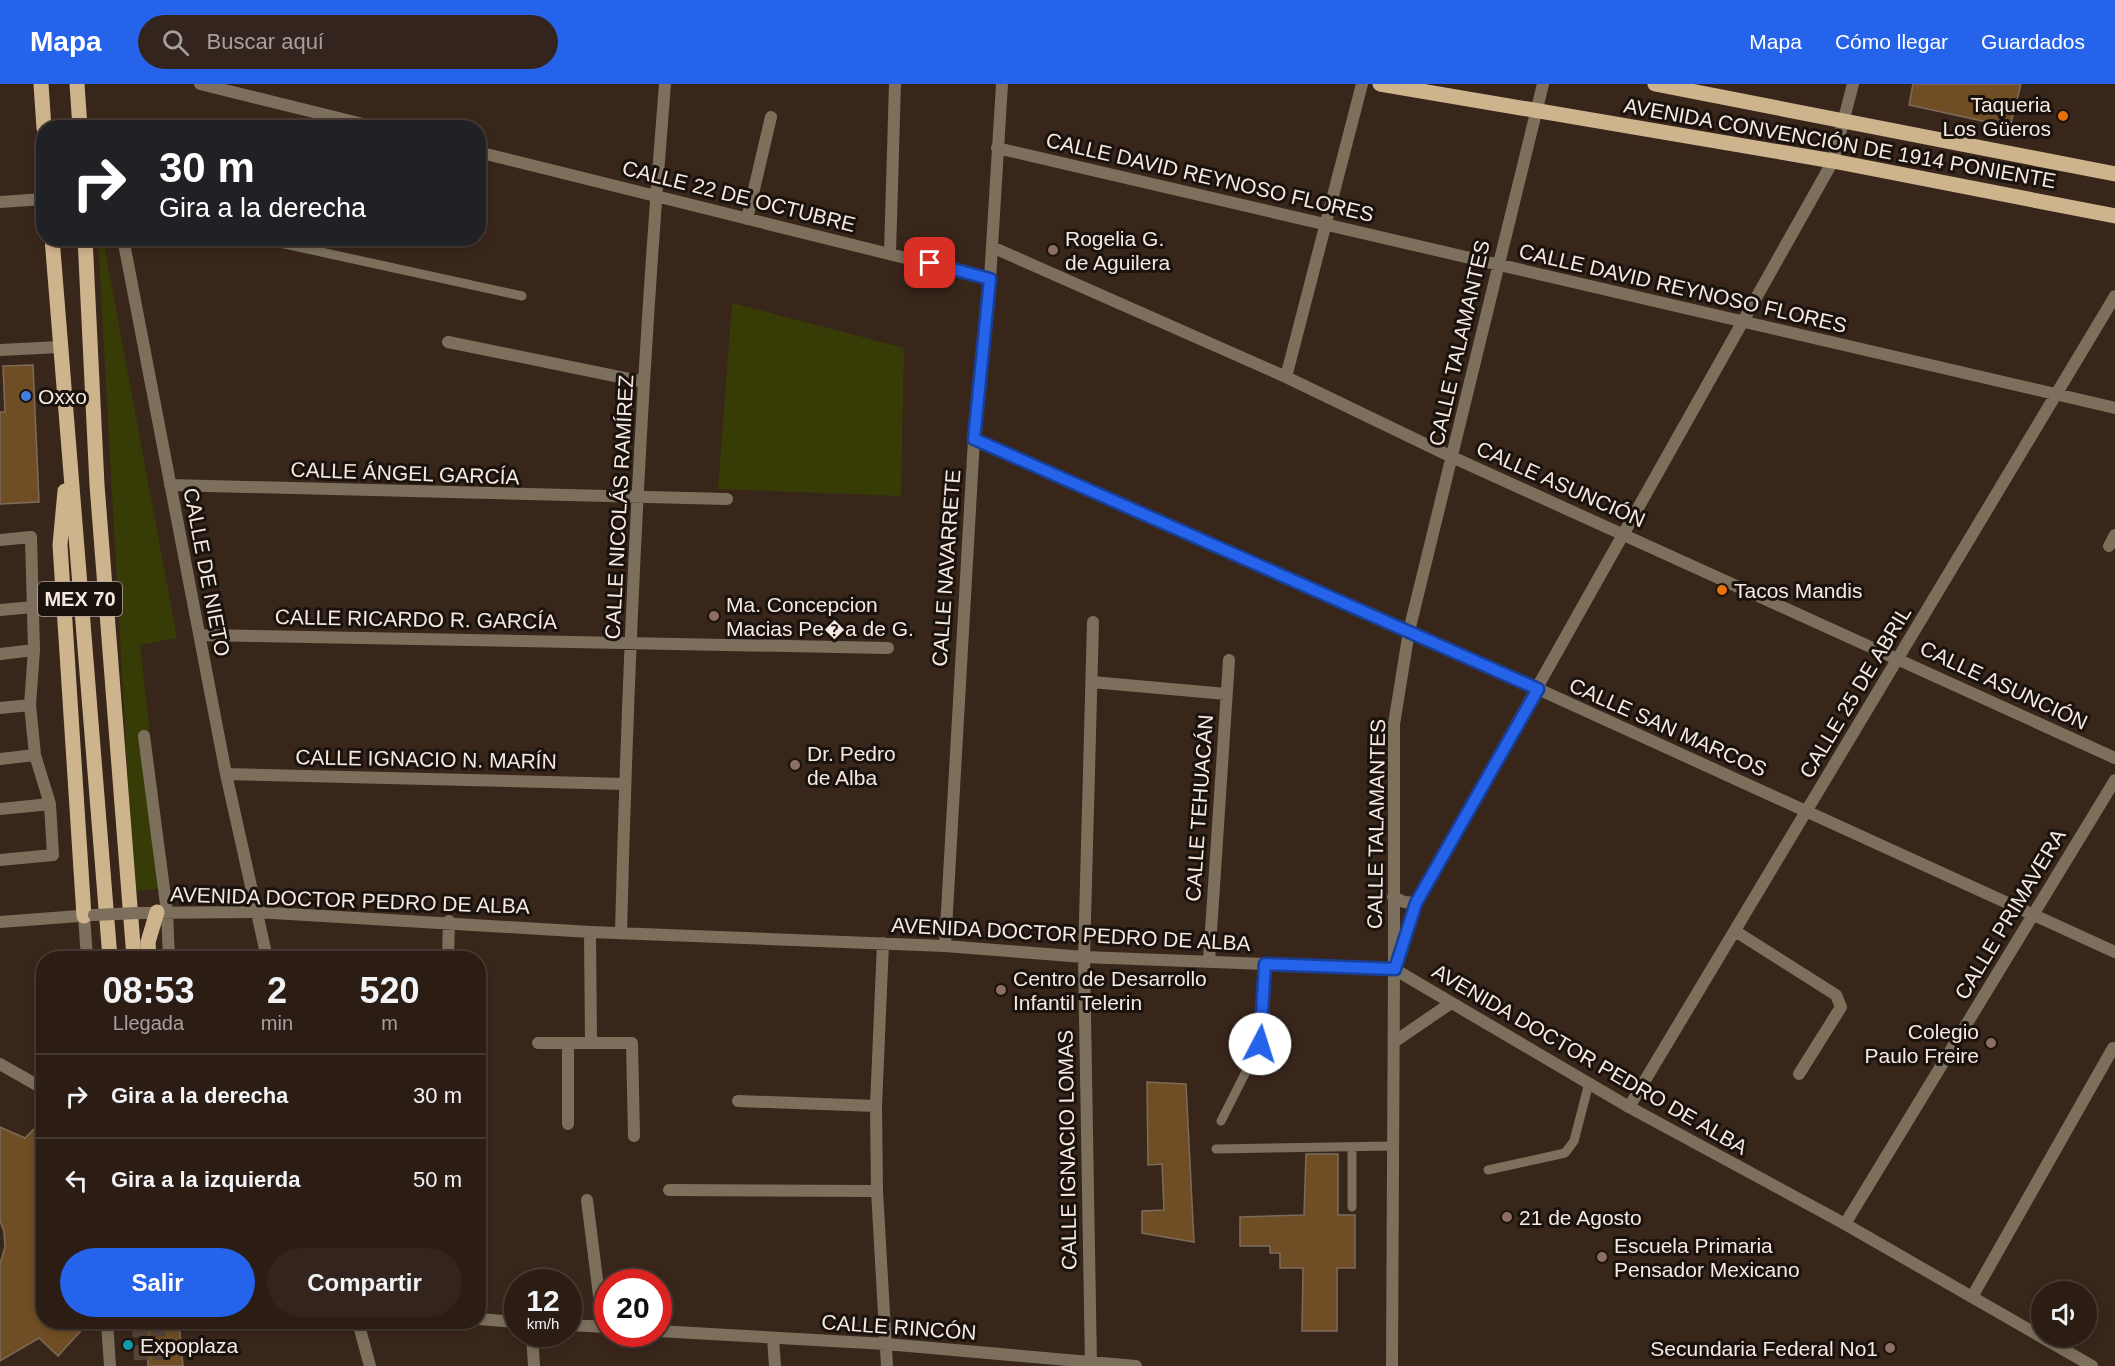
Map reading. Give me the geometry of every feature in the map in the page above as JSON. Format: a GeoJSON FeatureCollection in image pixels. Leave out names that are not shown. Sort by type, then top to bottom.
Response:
{"type":"FeatureCollection","features":[{"type":"Feature","properties":{"kind":"main road"},"geometry":{"type":"LineString","coordinates":[[41,84],[43,120]]}},
{"type":"Feature","properties":{"kind":"main road"},"geometry":{"type":"LineString","coordinates":[[77,84],[81,120]]}},
{"type":"Feature","properties":{"kind":"main road","name":"AVENIDA CONVENCIÓN DE 1914 PONIENTE"},"geometry":{"type":"LineString","coordinates":[[1380,84],[1833,161],[2115,216]]}},
{"type":"Feature","properties":{"kind":"main road","name":"AVENIDA CONVENCIÓN DE 1914 PONIENTE"},"geometry":{"type":"LineString","coordinates":[[1654,84],[2115,174]]}},
{"type":"Feature","properties":{"kind":"main road","name":"MEX 70"},"geometry":{"type":"LineString","coordinates":[[53,246],[109,951]]}},
{"type":"Feature","properties":{"kind":"main road","name":"MEX 70"},"geometry":{"type":"LineString","coordinates":[[85,246],[97,485],[133,951]]}},
{"type":"Feature","properties":{"kind":"main road"},"geometry":{"type":"LineString","coordinates":[[69,467],[60,545],[89,916]]}},
{"type":"Feature","properties":{"kind":"main road"},"geometry":{"type":"LineString","coordinates":[[149,951],[148,942],[162,912]]}},
{"type":"Feature","properties":{"kind":"street"},"geometry":{"type":"LineString","coordinates":[[200,84],[346,120]]}},
{"type":"Feature","properties":{"kind":"street","name":"CALLE NICOLÁS RAMÍREZ"},"geometry":{"type":"LineString","coordinates":[[621,933],[631,641],[656,195],[665,84]]}},
{"type":"Feature","properties":{"kind":"street"},"geometry":{"type":"LineString","coordinates":[[890,253],[895,84]]}},
{"type":"Feature","properties":{"kind":"street","name":"CALLE NAVARRETE"},"geometry":{"type":"LineString","coordinates":[[945,946],[974,439],[990,279],[1002,84]]}},
{"type":"Feature","properties":{"kind":"street"},"geometry":{"type":"LineString","coordinates":[[1286,377],[1362,84]]}},
{"type":"Feature","properties":{"kind":"street","name":"CALLE TALAMANTES"},"geometry":{"type":"LineString","coordinates":[[1392,1366],[1394,724],[1409,632],[1543,84]]}},
{"type":"Feature","properties":{"kind":"street"},"geometry":{"type":"LineString","coordinates":[[1395,969],[1416,903],[1833,161],[1853,84]]}},
{"type":"Feature","properties":{"kind":"street"},"geometry":{"type":"LineString","coordinates":[[747,219],[771,117]]}},
{"type":"Feature","properties":{"kind":"street","name":"CALLE DAVID REYNOSO FLORES"},"geometry":{"type":"LineString","coordinates":[[997,148],[2115,408]]}},
{"type":"Feature","properties":{"kind":"street","name":"CALLE 22 DE OCTUBRE"},"geometry":{"type":"LineString","coordinates":[[486,154],[990,279]]}},
{"type":"Feature","properties":{"kind":"street"},"geometry":{"type":"LineString","coordinates":[[0,202],[36,200]]}},
{"type":"Feature","properties":{"kind":"street","name":"CALLE DE NIETO"},"geometry":{"type":"LineString","coordinates":[[125,246],[226,774],[265,951]]}},
{"type":"Feature","properties":{"kind":"street","name":"CALLE ASUNCIÓN"},"geometry":{"type":"LineString","coordinates":[[992,247],[1286,377],[1452,457],[1624,533],[2115,758]]}},
{"type":"Feature","properties":{"kind":"street","name":"CALLE 25 DE ABRIL"},"geometry":{"type":"LineString","coordinates":[[1629,1107],[2115,296]]}},
{"type":"Feature","properties":{"kind":"street"},"geometry":{"type":"LineString","coordinates":[[448,342],[645,382]]}},
{"type":"Feature","properties":{"kind":"street"},"geometry":{"type":"LineString","coordinates":[[0,350],[59,347]]}},
{"type":"Feature","properties":{"kind":"street","name":"CALLE SAN MARCOS"},"geometry":{"type":"LineString","coordinates":[[974,439],[1538,689],[2115,952]]}},
{"type":"Feature","properties":{"kind":"street","name":"CALLE ÁNGEL GARCÍA"},"geometry":{"type":"LineString","coordinates":[[170,485],[639,499],[727,499]]}},
{"type":"Feature","properties":{"kind":"street"},"geometry":{"type":"LineString","coordinates":[[0,540],[31,537],[34,650],[30,705],[34,755],[50,804],[53,855],[0,860]]}},
{"type":"Feature","properties":{"kind":"street"},"geometry":{"type":"LineString","coordinates":[[0,610],[33,607]]}},
{"type":"Feature","properties":{"kind":"street","name":"CALLE IGNACIO LOMAS"},"geometry":{"type":"LineString","coordinates":[[1090,1363],[1083,957],[1093,622]]}},
{"type":"Feature","properties":{"kind":"street","name":"CALLE RICARDO R. GARCÍA"},"geometry":{"type":"LineString","coordinates":[[200,635],[631,641],[888,648]]}},
{"type":"Feature","properties":{"kind":"street"},"geometry":{"type":"LineString","coordinates":[[0,654],[34,650]]}},
{"type":"Feature","properties":{"kind":"street","name":"CALLE TEHUACÁN"},"geometry":{"type":"LineString","coordinates":[[1209,961],[1229,660]]}},
{"type":"Feature","properties":{"kind":"street"},"geometry":{"type":"LineString","coordinates":[[1092,682],[1226,694]]}},
{"type":"Feature","properties":{"kind":"street"},"geometry":{"type":"LineString","coordinates":[[0,708],[30,705]]}},
{"type":"Feature","properties":{"kind":"street"},"geometry":{"type":"LineString","coordinates":[[144,736],[168,951]]}},
{"type":"Feature","properties":{"kind":"street"},"geometry":{"type":"LineString","coordinates":[[0,759],[34,755]]}},
{"type":"Feature","properties":{"kind":"street","name":"CALLE IGNACIO N. MARÍN"},"geometry":{"type":"LineString","coordinates":[[226,774],[625,784]]}},
{"type":"Feature","properties":{"kind":"street","name":"CALLE PRIMAVERA"},"geometry":{"type":"LineString","coordinates":[[1845,1224],[2115,780]]}},
{"type":"Feature","properties":{"kind":"street"},"geometry":{"type":"LineString","coordinates":[[0,808],[50,804]]}},
{"type":"Feature","properties":{"kind":"street"},"geometry":{"type":"LineString","coordinates":[[1393,897],[1416,903]]}},
{"type":"Feature","properties":{"kind":"street","name":"AVENIDA DOCTOR PEDRO DE ALBA"},"geometry":{"type":"LineString","coordinates":[[0,922],[162,912],[256,912],[449,921],[590,932],[945,946],[1083,957],[1395,969],[1629,1107],[1845,1224],[2092,1366]]}},
{"type":"Feature","properties":{"kind":"street"},"geometry":{"type":"LineString","coordinates":[[87,951],[89,916]]}},
{"type":"Feature","properties":{"kind":"street"},"geometry":{"type":"LineString","coordinates":[[448,951],[449,921]]}},
{"type":"Feature","properties":{"kind":"street"},"geometry":{"type":"LineString","coordinates":[[1735,931],[1840,1000],[1841,1007],[1799,1074]]}},
{"type":"Feature","properties":{"kind":"street"},"geometry":{"type":"LineString","coordinates":[[590,932],[591,1042]]}},
{"type":"Feature","properties":{"kind":"street"},"geometry":{"type":"LineString","coordinates":[[882,944],[876,1106],[877,1191],[887,1366]]}},
{"type":"Feature","properties":{"kind":"street"},"geometry":{"type":"LineString","coordinates":[[1394,1042],[1451,1003]]}},
{"type":"Feature","properties":{"kind":"street"},"geometry":{"type":"LineString","coordinates":[[538,1042],[630,1042],[634,1046],[634,1136]]}},
{"type":"Feature","properties":{"kind":"street"},"geometry":{"type":"LineString","coordinates":[[568,1043],[568,1125]]}},
{"type":"Feature","properties":{"kind":"street"},"geometry":{"type":"LineString","coordinates":[[1972,1297],[2113,1048]]}},
{"type":"Feature","properties":{"kind":"street"},"geometry":{"type":"LineString","coordinates":[[0,1064],[36,1084]]}},
{"type":"Feature","properties":{"kind":"street"},"geometry":{"type":"LineString","coordinates":[[738,1101],[876,1106]]}},
{"type":"Feature","properties":{"kind":"street"},"geometry":{"type":"LineString","coordinates":[[669,1190],[877,1191]]}},
{"type":"Feature","properties":{"kind":"street"},"geometry":{"type":"LineString","coordinates":[[587,1200],[597,1269]]}},
{"type":"Feature","properties":{"kind":"street"},"geometry":{"type":"LineString","coordinates":[[486,1320],[504,1321]]}},
{"type":"Feature","properties":{"kind":"street"},"geometry":{"type":"LineString","coordinates":[[107,1329],[110,1366]]}},
{"type":"Feature","properties":{"kind":"street"},"geometry":{"type":"LineString","coordinates":[[360,1329],[370,1366]]}},
{"type":"Feature","properties":{"kind":"street","name":"CALLE RINCÓN"},"geometry":{"type":"LineString","coordinates":[[672,1332],[886,1344],[1136,1366]]}},
{"type":"Feature","properties":{"kind":"street"},"geometry":{"type":"LineString","coordinates":[[773,1338],[775,1366]]}},
{"type":"Feature","properties":{"kind":"street"},"geometry":{"type":"LineString","coordinates":[[533,1347],[534,1366]]}},
{"type":"Feature","properties":{"kind":"lane"},"geometry":{"type":"LineString","coordinates":[[294,246],[522,296]]}},
{"type":"Feature","properties":{"kind":"lane"},"geometry":{"type":"LineString","coordinates":[[1221,1121],[1260,1044],[1265,964]]}},
{"type":"Feature","properties":{"kind":"lane"},"geometry":{"type":"LineString","coordinates":[[1488,1170],[1565,1153],[1574,1141],[1589,1083]]}},
{"type":"Feature","properties":{"kind":"lane"},"geometry":{"type":"LineString","coordinates":[[1216,1149],[1393,1146]]}},
{"type":"Feature","properties":{"kind":"lane"},"geometry":{"type":"LineString","coordinates":[[1352,1147],[1352,1207]]}},
{"type":"Feature","properties":{"kind":"green space"},"geometry":{"type":"Polygon","coordinates":[[[98,246],[104,246],[177,638],[140,645],[168,888],[134,891],[98,246]]]}},
{"type":"Feature","properties":{"kind":"green space"},"geometry":{"type":"Polygon","coordinates":[[[732,303],[904,348],[901,496],[718,489],[732,303]]]}},
{"type":"Feature","properties":{"kind":"building"},"geometry":{"type":"Polygon","coordinates":[[[1913,84],[2021,84],[2010,127],[1909,105],[1913,84]]]}},
{"type":"Feature","properties":{"kind":"building"},"geometry":{"type":"Polygon","coordinates":[[[33,365],[39,502],[0,504],[0,412],[5,412],[3,366],[33,365]]]}},
{"type":"Feature","properties":{"kind":"building"},"geometry":{"type":"Polygon","coordinates":[[[1147,1082],[1186,1084],[1194,1242],[1142,1233],[1142,1211],[1164,1210],[1162,1164],[1148,1165],[1147,1082]]]}},
{"type":"Feature","properties":{"kind":"building"},"geometry":{"type":"Polygon","coordinates":[[[0,1127],[25,1138],[36,1127],[36,1329],[83,1329],[58,1356],[39,1338],[0,1361],[0,1264],[5,1247],[4,1231],[0,1221],[0,1127]]]}},
{"type":"Feature","properties":{"kind":"building"},"geometry":{"type":"Polygon","coordinates":[[[1306,1154],[1338,1154],[1338,1215],[1355,1215],[1355,1268],[1337,1268],[1337,1331],[1302,1331],[1303,1268],[1280,1268],[1280,1253],[1270,1253],[1270,1246],[1240,1246],[1240,1217],[1304,1215],[1306,1154]]]}},
{"type":"Feature","properties":{"kind":"building"},"geometry":{"type":"Polygon","coordinates":[[[145,1329],[180,1329],[183,1366],[148,1366],[145,1329]]]}},
{"type":"Feature","properties":{"kind":"tunnel"},"geometry":{"type":"LineString","coordinates":[[139,1329],[142,1366]]}},
{"type":"Feature","properties":{"kind":"tunnel"},"geometry":{"type":"LineString","coordinates":[[158,1329],[161,1366]]}},
{"type":"Feature","properties":{"kind":"place","name":"Taqueria Los Güeros"},"geometry":{"type":"Point","coordinates":[2063,116]}},
{"type":"Feature","properties":{"kind":"place","name":"Rogelia G. de Aguilera"},"geometry":{"type":"Point","coordinates":[1053,250]}},
{"type":"Feature","properties":{"kind":"place","name":"Oxxo"},"geometry":{"type":"Point","coordinates":[26,396]}},
{"type":"Feature","properties":{"kind":"place","name":"Tacos Mandis"},"geometry":{"type":"Point","coordinates":[1722,590]}},
{"type":"Feature","properties":{"kind":"place","name":"Ma. Concepcion Macias Pe�a de G."},"geometry":{"type":"Point","coordinates":[714,616]}},
{"type":"Feature","properties":{"kind":"place","name":"Dr. Pedro de Alba"},"geometry":{"type":"Point","coordinates":[795,765]}},
{"type":"Feature","properties":{"kind":"place","name":"Centro de Desarrollo Infantil Telerin"},"geometry":{"type":"Point","coordinates":[1001,990]}},
{"type":"Feature","properties":{"kind":"place","name":"Colegio Paulo Freire"},"geometry":{"type":"Point","coordinates":[1991,1043]}},
{"type":"Feature","properties":{"kind":"place","name":"21 de Agosto"},"geometry":{"type":"Point","coordinates":[1507,1217]}},
{"type":"Feature","properties":{"kind":"place","name":"Escuela Primaria Pensador Mexicano"},"geometry":{"type":"Point","coordinates":[1602,1257]}},
{"type":"Feature","properties":{"kind":"place","name":"Expoplaza"},"geometry":{"type":"Point","coordinates":[128,1345]}},
{"type":"Feature","properties":{"kind":"place","name":"Secundaria Federal No1"},"geometry":{"type":"Point","coordinates":[1890,1348]}},
{"type":"Feature","properties":{"kind":"route"},"geometry":{"type":"LineString","coordinates":[[930,263],[990,279],[974,439],[1538,689],[1416,903],[1395,969],[1265,964],[1260,1044]]}}]}
